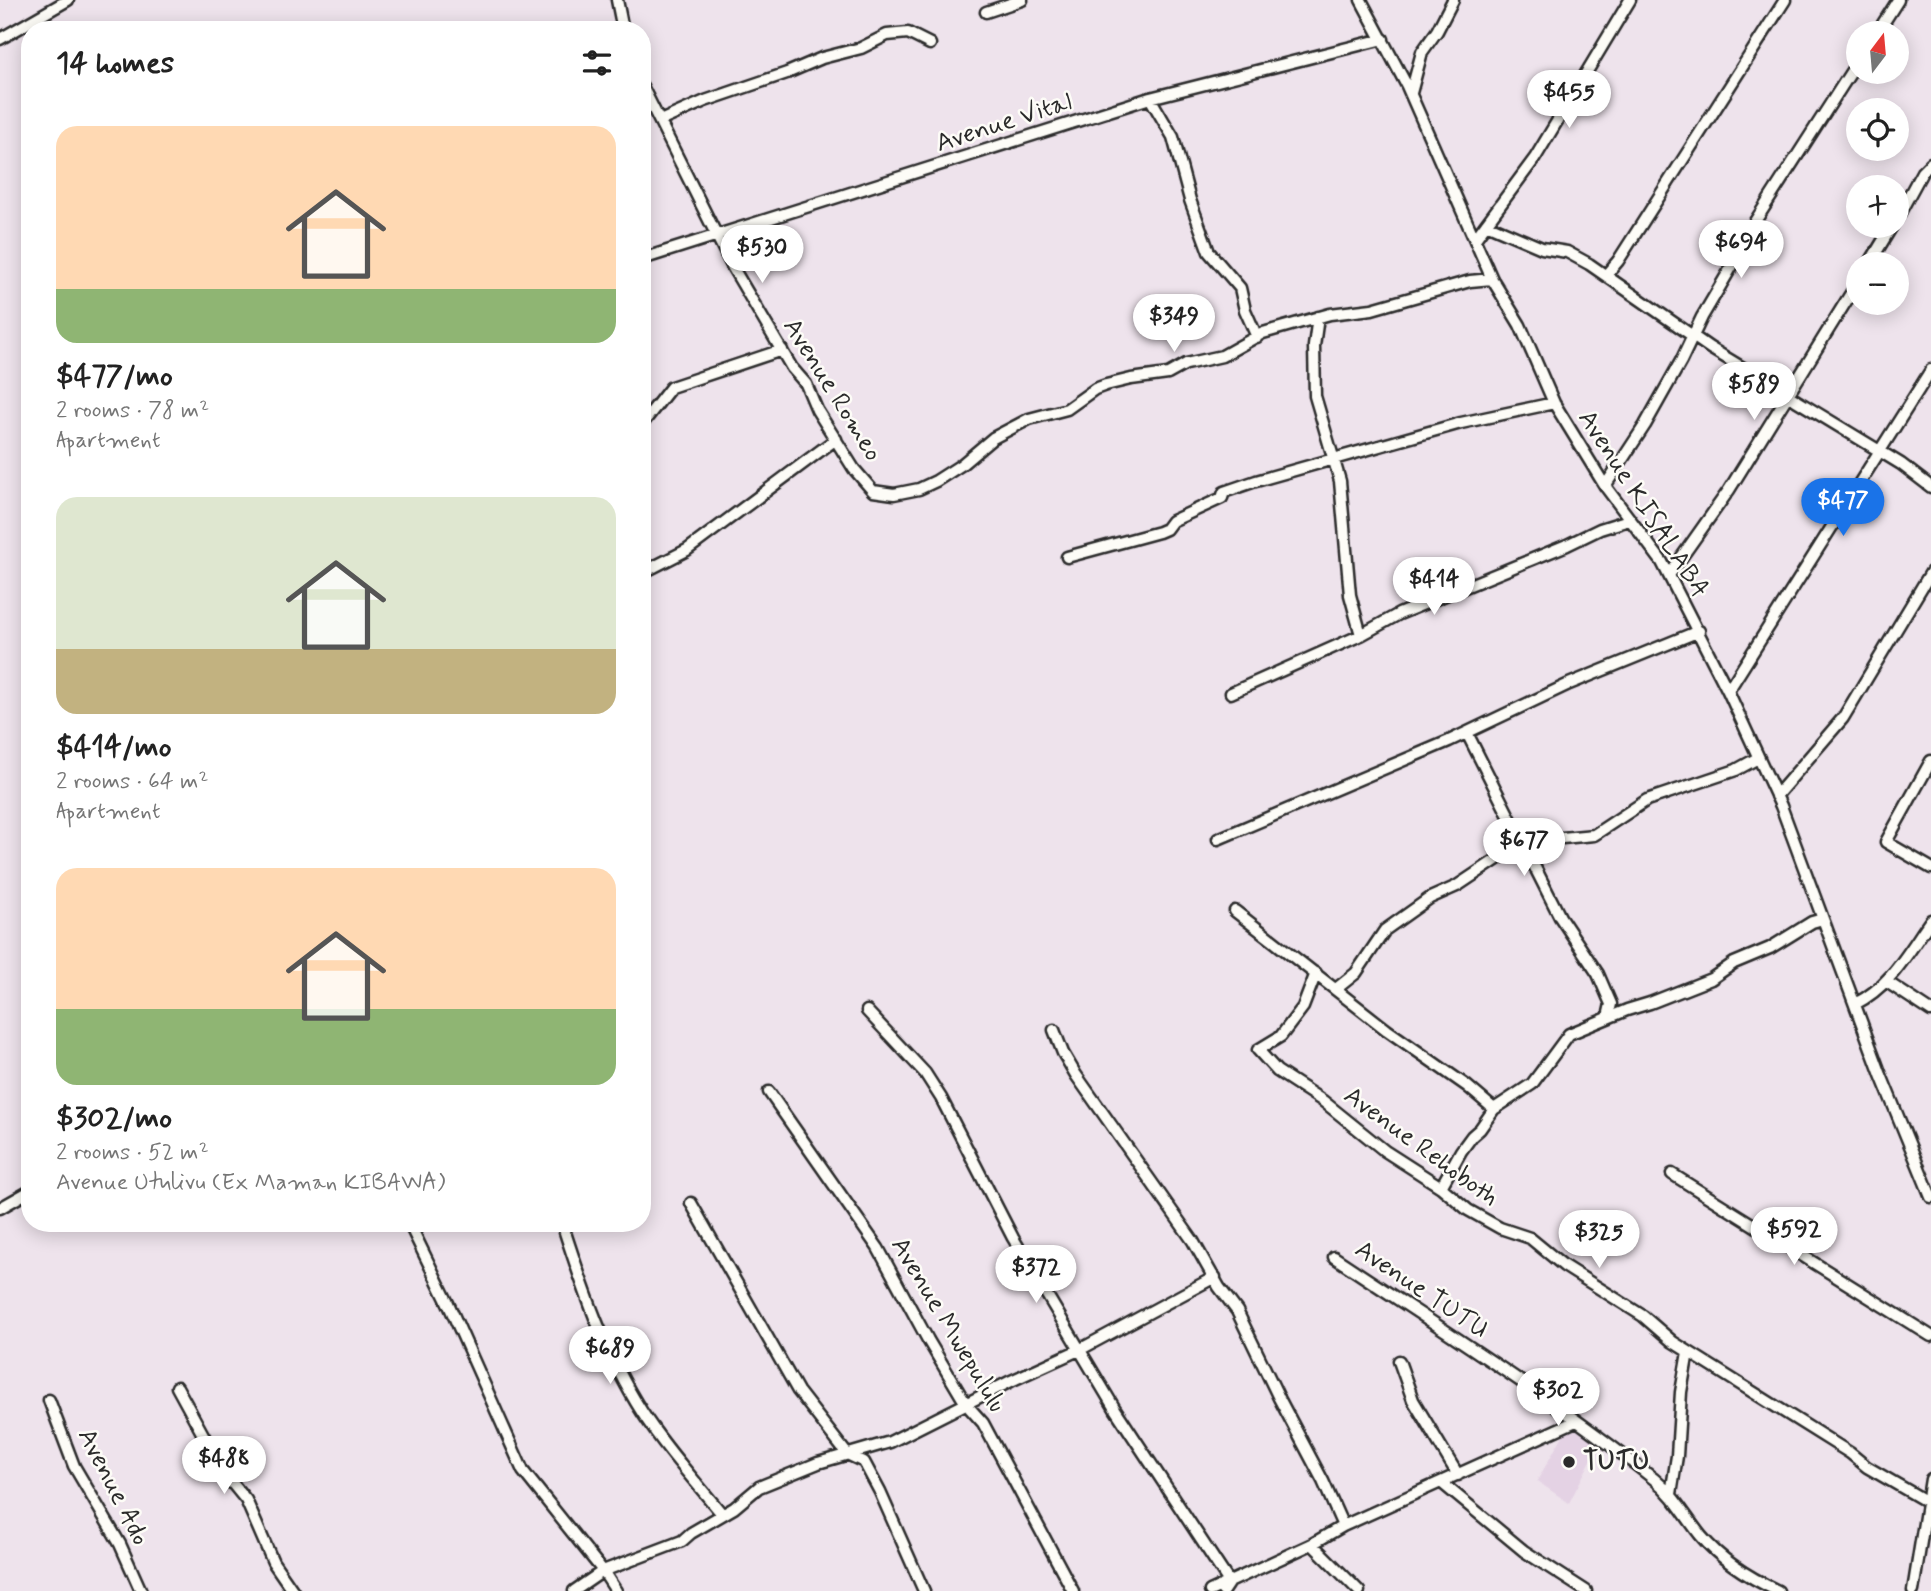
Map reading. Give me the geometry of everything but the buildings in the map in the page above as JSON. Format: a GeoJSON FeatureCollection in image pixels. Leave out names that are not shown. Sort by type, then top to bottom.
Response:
{"type":"FeatureCollection","features":[{"type":"Feature","properties":{"kind":"street"},"geometry":{"type":"LineString","coordinates":[[31,21],[68,0]]}},
{"type":"Feature","properties":{"kind":"street"},"geometry":{"type":"LineString","coordinates":[[617,0],[621,21]]}},
{"type":"Feature","properties":{"kind":"street"},"geometry":{"type":"LineString","coordinates":[[986,12],[1022,0]]}},
{"type":"Feature","properties":{"kind":"street","name":"Avenue KISALABA"},"geometry":{"type":"LineString","coordinates":[[1361,0],[1410,94],[1492,279],[1520,325],[1554,404],[1605,486],[1669,575],[1728,691],[1776,796],[1881,1075],[1931,1197]]}},
{"type":"Feature","properties":{"kind":"street"},"geometry":{"type":"LineString","coordinates":[[1410,94],[1422,52],[1437,31],[1453,0]]}},
{"type":"Feature","properties":{"kind":"street"},"geometry":{"type":"LineString","coordinates":[[1475,239],[1535,158],[1630,0]]}},
{"type":"Feature","properties":{"kind":"street"},"geometry":{"type":"LineString","coordinates":[[1606,275],[1618,261],[1785,0]]}},
{"type":"Feature","properties":{"kind":"street"},"geometry":{"type":"LineString","coordinates":[[1885,21],[1898,0]]}},
{"type":"Feature","properties":{"kind":"street"},"geometry":{"type":"LineString","coordinates":[[0,39],[21,27]]}},
{"type":"Feature","properties":{"kind":"street"},"geometry":{"type":"LineString","coordinates":[[660,121],[705,101],[822,58],[860,48],[887,35],[908,33],[930,44]]}},
{"type":"Feature","properties":{"kind":"street","name":"Avenue Vital"},"geometry":{"type":"LineString","coordinates":[[651,256],[1150,98],[1383,40]]}},
{"type":"Feature","properties":{"kind":"street"},"geometry":{"type":"LineString","coordinates":[[1605,486],[1677,369],[1729,268],[1751,234],[1754,223],[1846,80]]}},
{"type":"Feature","properties":{"kind":"street"},"geometry":{"type":"LineString","coordinates":[[1150,98],[1173,137],[1189,200],[1209,252],[1240,288],[1245,310],[1257,337],[1318,317],[1373,309],[1470,281],[1492,279]]}},
{"type":"Feature","properties":{"kind":"street","name":"Avenue Romeo"},"geometry":{"type":"LineString","coordinates":[[651,104],[733,268],[792,368],[806,384],[817,410],[853,469],[873,491],[894,494],[919,489],[961,465],[993,438],[1029,419],[1067,409],[1095,389],[1131,379],[1168,374],[1186,364],[1222,356],[1257,337]]}},
{"type":"Feature","properties":{"kind":"street"},"geometry":{"type":"LineString","coordinates":[[1909,196],[1922,172],[1931,163]]}},
{"type":"Feature","properties":{"kind":"street"},"geometry":{"type":"LineString","coordinates":[[1486,224],[1542,248],[1567,252],[1606,275],[1692,336],[1901,464],[1931,487]]}},
{"type":"Feature","properties":{"kind":"street"},"geometry":{"type":"LineString","coordinates":[[1669,575],[1729,490],[1846,302]]}},
{"type":"Feature","properties":{"kind":"street"},"geometry":{"type":"LineString","coordinates":[[1318,317],[1314,346],[1315,396],[1334,458],[1342,496],[1350,595],[1361,635]]}},
{"type":"Feature","properties":{"kind":"street"},"geometry":{"type":"LineString","coordinates":[[651,413],[671,387],[782,350]]}},
{"type":"Feature","properties":{"kind":"street"},"geometry":{"type":"LineString","coordinates":[[1728,691],[1931,370]]}},
{"type":"Feature","properties":{"kind":"street"},"geometry":{"type":"LineString","coordinates":[[1067,557],[1159,532],[1166,529],[1172,521],[1222,498],[1224,492],[1461,423],[1554,404]]}},
{"type":"Feature","properties":{"kind":"street"},"geometry":{"type":"LineString","coordinates":[[651,568],[687,550],[836,439]]}},
{"type":"Feature","properties":{"kind":"street"},"geometry":{"type":"LineString","coordinates":[[1231,693],[1361,635],[1399,614],[1600,529],[1629,520]]}},
{"type":"Feature","properties":{"kind":"street"},"geometry":{"type":"LineString","coordinates":[[1776,796],[1843,718],[1931,572]]}},
{"type":"Feature","properties":{"kind":"street"},"geometry":{"type":"LineString","coordinates":[[1217,839],[1467,733],[1569,684],[1699,631]]}},
{"type":"Feature","properties":{"kind":"street"},"geometry":{"type":"LineString","coordinates":[[1467,733],[1560,917],[1598,974],[1611,1004],[1608,1017]]}},
{"type":"Feature","properties":{"kind":"street"},"geometry":{"type":"LineString","coordinates":[[1336,989],[1356,973],[1385,930],[1430,898],[1457,886],[1502,856],[1524,850],[1541,840],[1594,835],[1647,800],[1736,770],[1758,758]]}},
{"type":"Feature","properties":{"kind":"street"},"geometry":{"type":"LineString","coordinates":[[1931,761],[1886,842],[1931,868]]}},
{"type":"Feature","properties":{"kind":"street"},"geometry":{"type":"LineString","coordinates":[[1235,911],[1387,1030],[1494,1108]]}},
{"type":"Feature","properties":{"kind":"street"},"geometry":{"type":"LineString","coordinates":[[1441,1187],[1461,1151],[1494,1108],[1532,1084],[1569,1034],[1712,979],[1734,963],[1770,948],[1812,922],[1823,919]]}},
{"type":"Feature","properties":{"kind":"street"},"geometry":{"type":"LineString","coordinates":[[1855,1004],[1873,995],[1887,982],[1931,920]]}},
{"type":"Feature","properties":{"kind":"street","name":"Avenue Rehoboth"},"geometry":{"type":"LineString","coordinates":[[1316,973],[1303,1007],[1282,1036],[1258,1051],[1278,1071],[1323,1101],[1385,1151],[1441,1187],[1480,1219],[1530,1238],[1563,1266],[1622,1301],[1688,1352],[1850,1453],[1867,1467],[1930,1504]]}},
{"type":"Feature","properties":{"kind":"street"},"geometry":{"type":"LineString","coordinates":[[1887,982],[1931,1011]]}},
{"type":"Feature","properties":{"kind":"street"},"geometry":{"type":"LineString","coordinates":[[867,1012],[925,1073],[942,1098],[950,1119],[1013,1238],[1226,1587]]}},
{"type":"Feature","properties":{"kind":"street"},"geometry":{"type":"LineString","coordinates":[[1054,1030],[1076,1075],[1193,1241],[1219,1287],[1237,1311],[1343,1526]]}},
{"type":"Feature","properties":{"kind":"street","name":"Avenue Mwepululu"},"geometry":{"type":"LineString","coordinates":[[769,1092],[878,1248],[966,1404],[983,1423],[1073,1591]]}},
{"type":"Feature","properties":{"kind":"street"},"geometry":{"type":"LineString","coordinates":[[1672,1174],[1931,1336]]}},
{"type":"Feature","properties":{"kind":"street"},"geometry":{"type":"LineString","coordinates":[[0,1208],[21,1196]]}},
{"type":"Feature","properties":{"kind":"street"},"geometry":{"type":"LineString","coordinates":[[691,1203],[798,1391],[847,1454],[864,1462],[924,1591]]}},
{"type":"Feature","properties":{"kind":"street"},"geometry":{"type":"LineString","coordinates":[[414,1232],[449,1303],[523,1471],[616,1591]]}},
{"type":"Feature","properties":{"kind":"street"},"geometry":{"type":"LineString","coordinates":[[565,1232],[587,1298],[615,1365],[642,1412],[722,1514]]}},
{"type":"Feature","properties":{"kind":"street","name":"Avenue TUTU"},"geometry":{"type":"LineString","coordinates":[[1334,1257],[1576,1421],[1671,1494],[1703,1539],[1744,1574],[1779,1591]]}},
{"type":"Feature","properties":{"kind":"street"},"geometry":{"type":"LineString","coordinates":[[574,1591],[603,1571],[682,1541],[734,1508],[759,1487],[794,1471],[890,1442],[1081,1349],[1215,1277]]}},
{"type":"Feature","properties":{"kind":"street"},"geometry":{"type":"LineString","coordinates":[[1671,1494],[1677,1456],[1681,1392],[1688,1352]]}},
{"type":"Feature","properties":{"kind":"street"},"geometry":{"type":"LineString","coordinates":[[1399,1361],[1413,1400],[1458,1475]]}},
{"type":"Feature","properties":{"kind":"street"},"geometry":{"type":"LineString","coordinates":[[177,1387],[223,1473],[246,1500],[273,1562],[293,1591]]}},
{"type":"Feature","properties":{"kind":"street","name":"Avenue Ado"},"geometry":{"type":"LineString","coordinates":[[49,1400],[74,1466],[120,1544],[141,1591]]}},
{"type":"Feature","properties":{"kind":"street"},"geometry":{"type":"LineString","coordinates":[[1210,1591],[1226,1587],[1343,1526],[1576,1421]]}},
{"type":"Feature","properties":{"kind":"street"},"geometry":{"type":"LineString","coordinates":[[1913,1591],[1930,1504],[1931,1479]]}},
{"type":"Feature","properties":{"kind":"street"},"geometry":{"type":"LineString","coordinates":[[1442,1483],[1524,1551],[1586,1591]]}},
{"type":"Feature","properties":{"kind":"street"},"geometry":{"type":"LineString","coordinates":[[1312,1544],[1359,1591]]}},
{"type":"Feature","properties":{"kind":"shaded area","name":"TUTU"},"geometry":{"type":"Polygon","coordinates":[[[1573,1425],[1600,1443],[1569,1503],[1537,1481],[1566,1430],[1573,1425]]]}},
{"type":"Feature","properties":{"kind":"place","name":"TUTU"},"geometry":{"type":"Point","coordinates":[1569,1462]}}]}
